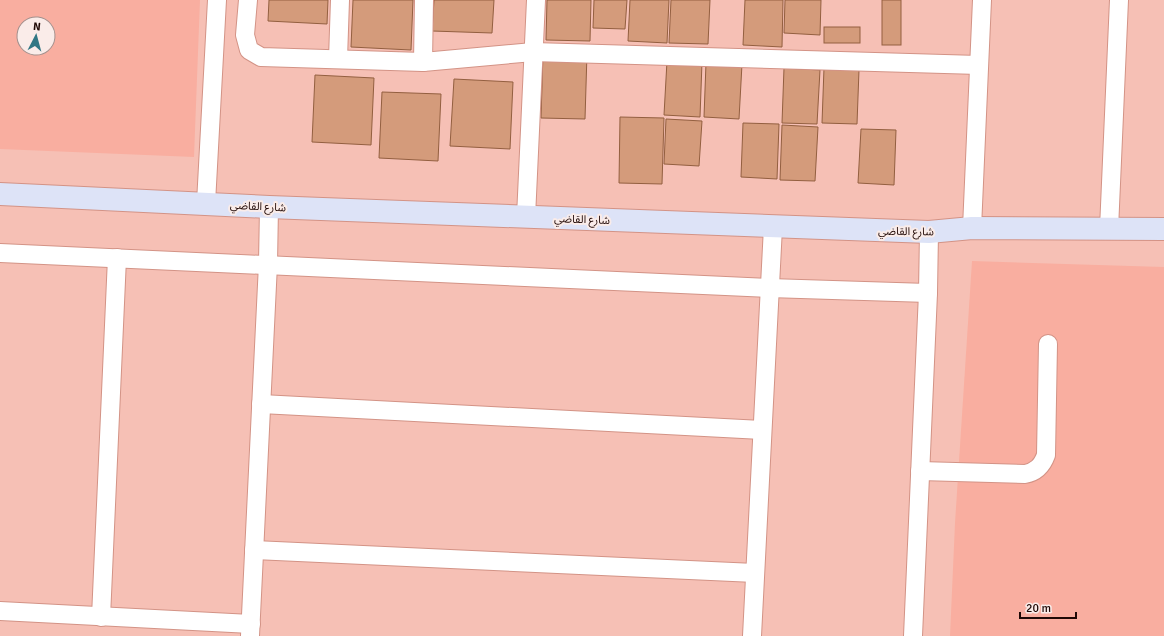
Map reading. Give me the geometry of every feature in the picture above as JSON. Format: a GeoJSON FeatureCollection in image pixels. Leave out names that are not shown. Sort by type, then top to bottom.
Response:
{"type":"FeatureCollection","features":[{"type":"Feature","properties":{"kind":"main road","name":"شارع القاضي"},"geometry":{"type":"LineString","coordinates":[[0,194],[269,207],[929,232],[972,228],[1164,229]]}},
{"type":"Feature","properties":{"kind":"street"},"geometry":{"type":"LineString","coordinates":[[206,203],[217,0]]}},
{"type":"Feature","properties":{"kind":"street"},"geometry":{"type":"LineString","coordinates":[[248,0],[245,35],[249,50],[261,56],[423,62],[533,52],[979,65]]}},
{"type":"Feature","properties":{"kind":"street"},"geometry":{"type":"LineString","coordinates":[[338,59],[340,0]]}},
{"type":"Feature","properties":{"kind":"street"},"geometry":{"type":"LineString","coordinates":[[423,62],[424,0]]}},
{"type":"Feature","properties":{"kind":"street"},"geometry":{"type":"LineString","coordinates":[[526,217],[536,0]]}},
{"type":"Feature","properties":{"kind":"street"},"geometry":{"type":"LineString","coordinates":[[972,228],[982,0]]}},
{"type":"Feature","properties":{"kind":"street"},"geometry":{"type":"LineString","coordinates":[[1109,228],[1119,0]]}},
{"type":"Feature","properties":{"kind":"street"},"geometry":{"type":"LineString","coordinates":[[0,611],[101,617],[250,630],[268,264],[269,207]]}},
{"type":"Feature","properties":{"kind":"street"},"geometry":{"type":"LineString","coordinates":[[752,636],[773,227]]}},
{"type":"Feature","properties":{"kind":"street"},"geometry":{"type":"LineString","coordinates":[[913,636],[928,293],[929,232]]}},
{"type":"Feature","properties":{"kind":"street"},"geometry":{"type":"LineString","coordinates":[[0,253],[769,288],[928,293]]}},
{"type":"Feature","properties":{"kind":"street"},"geometry":{"type":"LineString","coordinates":[[101,617],[117,258]]}},
{"type":"Feature","properties":{"kind":"street"},"geometry":{"type":"LineString","coordinates":[[920,471],[1025,474],[1031,473],[1041,466],[1046,455],[1048,344]]}},
{"type":"Feature","properties":{"kind":"street"},"geometry":{"type":"LineString","coordinates":[[261,404],[762,430]]}},
{"type":"Feature","properties":{"kind":"street"},"geometry":{"type":"LineString","coordinates":[[254,550],[755,573]]}},
{"type":"Feature","properties":{"kind":"shaded area"},"geometry":{"type":"Polygon","coordinates":[[[0,0],[200,0],[194,157],[0,149],[0,0]]]}},
{"type":"Feature","properties":{"kind":"shaded area"},"geometry":{"type":"Polygon","coordinates":[[[972,261],[1164,267],[1164,636],[950,636],[955,523],[972,261]]]}},
{"type":"Feature","properties":{"kind":"building"},"geometry":{"type":"Polygon","coordinates":[[[269,0],[328,0],[327,24],[268,21],[269,0]]]}},
{"type":"Feature","properties":{"kind":"building"},"geometry":{"type":"Polygon","coordinates":[[[353,0],[413,0],[411,50],[351,47],[353,0]]]}},
{"type":"Feature","properties":{"kind":"building"},"geometry":{"type":"Polygon","coordinates":[[[434,0],[494,0],[492,33],[432,31],[434,0]]]}},
{"type":"Feature","properties":{"kind":"building"},"geometry":{"type":"Polygon","coordinates":[[[547,0],[591,0],[590,41],[546,40],[547,0]]]}},
{"type":"Feature","properties":{"kind":"building"},"geometry":{"type":"Polygon","coordinates":[[[594,0],[627,0],[625,29],[593,28],[594,0]]]}},
{"type":"Feature","properties":{"kind":"building"},"geometry":{"type":"Polygon","coordinates":[[[630,0],[669,0],[667,43],[628,41],[630,0]]]}},
{"type":"Feature","properties":{"kind":"building"},"geometry":{"type":"Polygon","coordinates":[[[671,0],[710,0],[708,44],[669,43],[671,0]]]}},
{"type":"Feature","properties":{"kind":"building"},"geometry":{"type":"Polygon","coordinates":[[[745,0],[783,0],[782,47],[743,45],[745,0]]]}},
{"type":"Feature","properties":{"kind":"building"},"geometry":{"type":"Polygon","coordinates":[[[785,0],[821,0],[820,35],[784,33],[785,0]]]}},
{"type":"Feature","properties":{"kind":"building"},"geometry":{"type":"Polygon","coordinates":[[[882,0],[901,0],[901,45],[882,45],[882,0]]]}},
{"type":"Feature","properties":{"kind":"building"},"geometry":{"type":"Polygon","coordinates":[[[824,27],[860,27],[860,43],[824,43],[824,27]]]}},
{"type":"Feature","properties":{"kind":"building"},"geometry":{"type":"Polygon","coordinates":[[[543,52],[587,53],[585,119],[541,118],[543,52]]]}},
{"type":"Feature","properties":{"kind":"building"},"geometry":{"type":"Polygon","coordinates":[[[667,61],[702,62],[700,117],[664,115],[667,61]]]}},
{"type":"Feature","properties":{"kind":"building"},"geometry":{"type":"Polygon","coordinates":[[[706,63],[742,64],[739,119],[704,117],[706,63]]]}},
{"type":"Feature","properties":{"kind":"building"},"geometry":{"type":"Polygon","coordinates":[[[784,68],[820,70],[817,124],[782,123],[784,68]]]}},
{"type":"Feature","properties":{"kind":"building"},"geometry":{"type":"Polygon","coordinates":[[[824,68],[859,70],[857,124],[822,123],[824,68]]]}},
{"type":"Feature","properties":{"kind":"building"},"geometry":{"type":"Polygon","coordinates":[[[315,75],[374,78],[371,145],[312,142],[315,75]]]}},
{"type":"Feature","properties":{"kind":"building"},"geometry":{"type":"Polygon","coordinates":[[[454,79],[513,82],[510,149],[450,146],[454,79]]]}},
{"type":"Feature","properties":{"kind":"building"},"geometry":{"type":"Polygon","coordinates":[[[382,92],[441,94],[438,161],[379,158],[382,92]]]}},
{"type":"Feature","properties":{"kind":"building"},"geometry":{"type":"Polygon","coordinates":[[[620,117],[664,118],[662,184],[619,183],[620,117]]]}},
{"type":"Feature","properties":{"kind":"building"},"geometry":{"type":"Polygon","coordinates":[[[666,119],[702,121],[699,166],[664,164],[666,119]]]}},
{"type":"Feature","properties":{"kind":"building"},"geometry":{"type":"Polygon","coordinates":[[[743,123],[779,124],[777,179],[741,177],[743,123]]]}},
{"type":"Feature","properties":{"kind":"building"},"geometry":{"type":"Polygon","coordinates":[[[782,125],[818,127],[815,181],[780,180],[782,125]]]}},
{"type":"Feature","properties":{"kind":"building"},"geometry":{"type":"Polygon","coordinates":[[[861,129],[896,130],[894,185],[858,183],[861,129]]]}}]}
